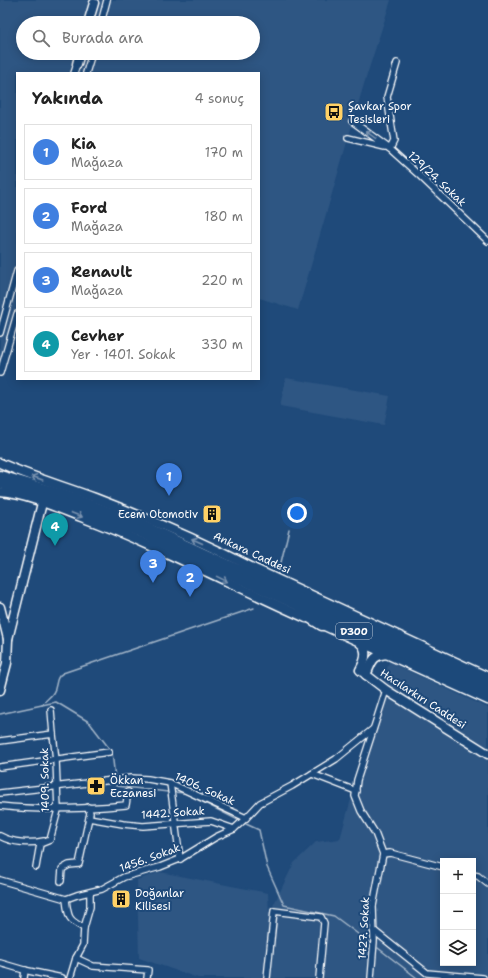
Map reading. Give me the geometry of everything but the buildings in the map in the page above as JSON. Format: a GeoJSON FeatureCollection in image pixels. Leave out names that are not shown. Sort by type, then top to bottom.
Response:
{"type":"FeatureCollection","features":[{"type":"Feature","properties":{"kind":"highway","name":"Ankara Caddesi"},"geometry":{"type":"LineString","coordinates":[[0,476],[31,484],[90,504],[142,525],[222,566],[256,586],[488,693]]}},
{"type":"Feature","properties":{"kind":"highway","name":"Ankara Caddesi"},"geometry":{"type":"LineString","coordinates":[[0,483],[81,509],[298,596],[488,685]]}},
{"type":"Feature","properties":{"kind":"highway"},"geometry":{"type":"LineString","coordinates":[[257,570],[298,596]]}},
{"type":"Feature","properties":{"kind":"highway"},"geometry":{"type":"LineString","coordinates":[[256,586],[322,625]]}},
{"type":"Feature","properties":{"kind":"main road"},"geometry":{"type":"LineString","coordinates":[[90,16],[94,1]]}},
{"type":"Feature","properties":{"kind":"main road"},"geometry":{"type":"LineString","coordinates":[[77,64],[78,60]]}},
{"type":"Feature","properties":{"kind":"main road","name":"Ankara Caddesi"},"geometry":{"type":"LineString","coordinates":[[0,463],[23,473],[94,497],[151,520],[488,677]]}},
{"type":"Feature","properties":{"kind":"main road"},"geometry":{"type":"LineString","coordinates":[[0,492],[13,494],[42,503],[121,532],[488,700]]}},
{"type":"Feature","properties":{"kind":"main road"},"geometry":{"type":"LineString","coordinates":[[0,690],[7,663],[8,639],[42,503]]}},
{"type":"Feature","properties":{"kind":"main road"},"geometry":{"type":"LineString","coordinates":[[0,607],[8,639]]}},
{"type":"Feature","properties":{"kind":"main road"},"geometry":{"type":"LineString","coordinates":[[356,640],[364,647],[366,653],[363,673]]}},
{"type":"Feature","properties":{"kind":"main road","name":"Hacılarkırı Caddesi"},"geometry":{"type":"LineString","coordinates":[[388,654],[375,657],[363,673],[386,690],[488,754]]}},
{"type":"Feature","properties":{"kind":"street"},"geometry":{"type":"LineString","coordinates":[[103,16],[107,0]]}},
{"type":"Feature","properties":{"kind":"street"},"geometry":{"type":"LineString","coordinates":[[86,72],[90,60]]}},
{"type":"Feature","properties":{"kind":"street"},"geometry":{"type":"LineString","coordinates":[[389,149],[394,141],[388,96],[397,63]]}},
{"type":"Feature","properties":{"kind":"street"},"geometry":{"type":"LineString","coordinates":[[74,72],[77,64]]}},
{"type":"Feature","properties":{"kind":"street","name":"129/24. Sokak"},"geometry":{"type":"LineString","coordinates":[[352,122],[389,149],[420,176],[488,241]]}},
{"type":"Feature","properties":{"kind":"street","name":"129/24. Sokak"},"geometry":{"type":"LineString","coordinates":[[348,138],[389,149]]}},
{"type":"Feature","properties":{"kind":"street"},"geometry":{"type":"LineString","coordinates":[[0,333],[16,275]]}},
{"type":"Feature","properties":{"kind":"street"},"geometry":{"type":"LineString","coordinates":[[0,373],[16,317]]}},
{"type":"Feature","properties":{"kind":"street"},"geometry":{"type":"LineString","coordinates":[[386,690],[357,780],[355,796],[360,811],[375,833],[383,854],[390,853],[440,866]]}},
{"type":"Feature","properties":{"kind":"street","name":"1409. Sokak"},"geometry":{"type":"LineString","coordinates":[[36,868],[40,844],[50,840],[58,810],[58,787],[51,710]]}},
{"type":"Feature","properties":{"kind":"street","name":"1456. Sokak"},"geometry":{"type":"LineString","coordinates":[[66,899],[102,889],[124,877],[160,867],[180,859],[216,837],[234,829],[260,803],[292,786],[336,759],[373,729]]}},
{"type":"Feature","properties":{"kind":"street","name":"1409. Sokak"},"geometry":{"type":"LineString","coordinates":[[0,741],[53,734]]}},
{"type":"Feature","properties":{"kind":"street"},"geometry":{"type":"LineString","coordinates":[[0,767],[109,752]]}},
{"type":"Feature","properties":{"kind":"street"},"geometry":{"type":"LineString","coordinates":[[312,774],[356,791]]}},
{"type":"Feature","properties":{"kind":"street","name":"1406. Sokak"},"geometry":{"type":"LineString","coordinates":[[0,793],[130,778],[148,779],[170,783],[246,818]]}},
{"type":"Feature","properties":{"kind":"street"},"geometry":{"type":"LineString","coordinates":[[170,783],[180,859]]}},
{"type":"Feature","properties":{"kind":"street"},"geometry":{"type":"LineString","coordinates":[[0,806],[25,809],[58,810],[126,805],[128,792]]}},
{"type":"Feature","properties":{"kind":"street"},"geometry":{"type":"LineString","coordinates":[[61,881],[62,869],[69,865],[79,864],[90,813],[88,807]]}},
{"type":"Feature","properties":{"kind":"street","name":"1442. Sokak"},"geometry":{"type":"LineString","coordinates":[[89,818],[143,826],[211,821],[234,829]]}},
{"type":"Feature","properties":{"kind":"street"},"geometry":{"type":"LineString","coordinates":[[0,836],[7,840],[28,843],[50,840]]}},
{"type":"Feature","properties":{"kind":"street","name":"1427. Sokak"},"geometry":{"type":"LineString","coordinates":[[371,978],[374,941],[373,906],[383,854]]}},
{"type":"Feature","properties":{"kind":"street"},"geometry":{"type":"LineString","coordinates":[[476,876],[488,884]]}},
{"type":"Feature","properties":{"kind":"street"},"geometry":{"type":"LineString","coordinates":[[0,880],[66,899],[69,918],[84,928]]}},
{"type":"Feature","properties":{"kind":"street"},"geometry":{"type":"LineString","coordinates":[[70,978],[76,958],[83,945],[84,928],[90,907],[90,893]]}},
{"type":"Feature","properties":{"kind":"street"},"geometry":{"type":"LineString","coordinates":[[267,978],[274,911],[321,917],[324,923],[318,978]]}},
{"type":"Feature","properties":{"kind":"street"},"geometry":{"type":"LineString","coordinates":[[373,930],[427,975],[483,978]]}},
{"type":"Feature","properties":{"kind":"street"},"geometry":{"type":"LineString","coordinates":[[76,958],[93,966],[148,970],[147,978]]}},
{"type":"Feature","properties":{"kind":"street"},"geometry":{"type":"LineString","coordinates":[[0,962],[25,970],[62,978]]}},
{"type":"Feature","properties":{"kind":"street"},"geometry":{"type":"LineString","coordinates":[[24,978],[25,970]]}},
{"type":"Feature","properties":{"kind":"shaded area"},"geometry":{"type":"Polygon","coordinates":[[[0,0],[391,0],[364,84],[298,310],[260,298],[260,72],[16,72],[16,333],[12,332],[0,373],[0,0]]]}},
{"type":"Feature","properties":{"kind":"shaded area"},"geometry":{"type":"Polygon","coordinates":[[[286,378],[390,396],[384,425],[280,406],[286,378]]]}},
{"type":"Feature","properties":{"kind":"shaded area"},"geometry":{"type":"Polygon","coordinates":[[[389,662],[488,708],[488,978],[198,978],[139,958],[137,880],[160,872],[268,893],[269,914],[294,863],[316,842],[340,839],[389,662]]]}},
{"type":"Feature","properties":{"kind":"waterway"},"geometry":{"type":"LineString","coordinates":[[278,575],[289,529]]}},
{"type":"Feature","properties":{"kind":"waterway"},"geometry":{"type":"LineString","coordinates":[[42,705],[53,693],[58,677],[63,673],[254,608]]}},
{"type":"Feature","properties":{"kind":"waterway"},"geometry":{"type":"LineString","coordinates":[[0,714],[56,702],[89,722],[112,752],[115,778]]}},
{"type":"Feature","properties":{"kind":"waterway"},"geometry":{"type":"LineString","coordinates":[[115,782],[116,786],[168,792]]}},
{"type":"Feature","properties":{"kind":"waterway"},"geometry":{"type":"LineString","coordinates":[[173,792],[185,793],[240,821]]}},
{"type":"Feature","properties":{"kind":"waterway"},"geometry":{"type":"LineString","coordinates":[[246,824],[259,830],[267,867],[284,905],[334,916],[370,943]]}},
{"type":"Feature","properties":{"kind":"waterway"},"geometry":{"type":"LineString","coordinates":[[378,948],[417,978]]}},
{"type":"Feature","properties":{"kind":"place","name":"Şavkar Spor Tesisleri"},"geometry":{"type":"Point","coordinates":[334,112]}},
{"type":"Feature","properties":{"kind":"place","name":"Kia"},"geometry":{"type":"Point","coordinates":[169,496]}},
{"type":"Feature","properties":{"kind":"place","name":"Ecem Otomotiv"},"geometry":{"type":"Point","coordinates":[212,514]}},
{"type":"Feature","properties":{"kind":"place","name":"Cevher"},"geometry":{"type":"Point","coordinates":[55,546]}},
{"type":"Feature","properties":{"kind":"place","name":"Renault"},"geometry":{"type":"Point","coordinates":[153,583]}},
{"type":"Feature","properties":{"kind":"place","name":"Ford"},"geometry":{"type":"Point","coordinates":[190,597]}},
{"type":"Feature","properties":{"kind":"place","name":"Ökkan Eczanesi"},"geometry":{"type":"Point","coordinates":[96,786]}},
{"type":"Feature","properties":{"kind":"place","name":"Doğanlar Kilisesi"},"geometry":{"type":"Point","coordinates":[121,899]}}]}
